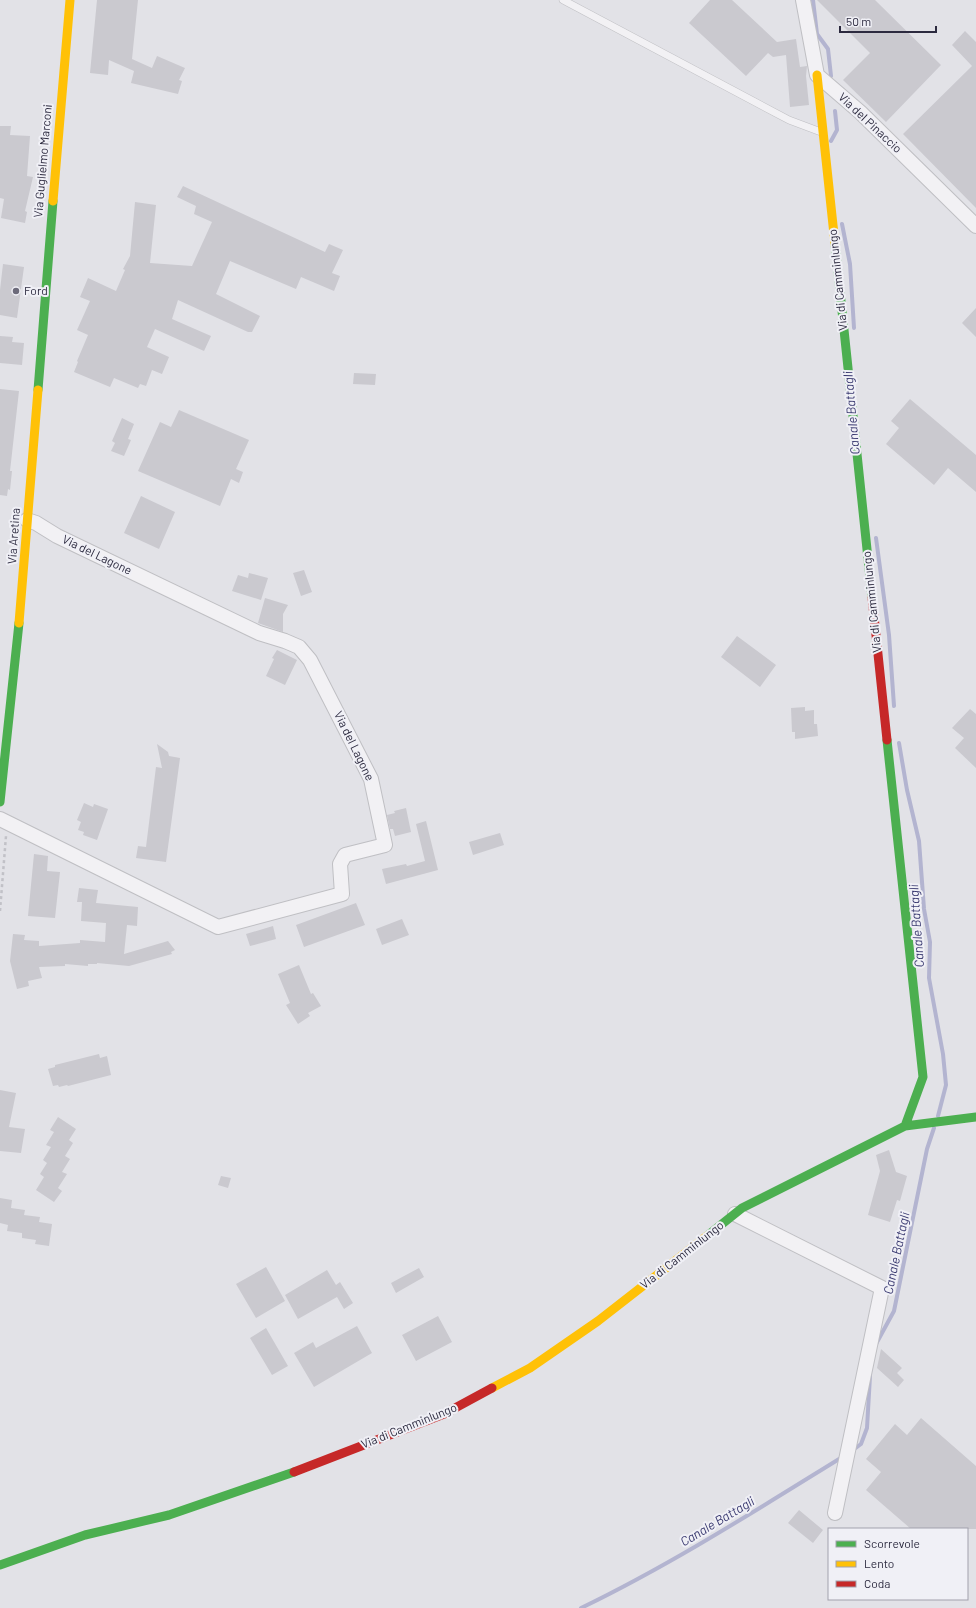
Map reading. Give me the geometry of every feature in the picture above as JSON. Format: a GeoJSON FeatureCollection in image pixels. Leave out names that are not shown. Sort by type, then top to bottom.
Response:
{"type":"FeatureCollection","features":[{"type":"Feature","properties":{"kind":"street","name":"Via Guglielmo Marconi"},"geometry":{"type":"LineString","coordinates":[[43,324],[58,117],[70,0]]}},
{"type":"Feature","properties":{"kind":"street"},"geometry":{"type":"LineString","coordinates":[[803,0],[817,75]]}},
{"type":"Feature","properties":{"kind":"street","name":"Via di Camminlungo"},"geometry":{"type":"LineString","coordinates":[[817,75],[923,1077],[905,1126]]}},
{"type":"Feature","properties":{"kind":"street","name":"Via del Pinaccio"},"geometry":{"type":"LineString","coordinates":[[817,75],[860,112],[976,226]]}},
{"type":"Feature","properties":{"kind":"street","name":"Via Aretina"},"geometry":{"type":"LineString","coordinates":[[3,752],[27,520],[43,324]]}},
{"type":"Feature","properties":{"kind":"street","name":"Via del Lagone"},"geometry":{"type":"LineString","coordinates":[[0,819],[218,927],[342,894],[340,864],[345,855],[385,845],[371,779],[310,660],[299,647],[259,633],[57,536],[36,523],[27,520]]}},
{"type":"Feature","properties":{"kind":"street"},"geometry":{"type":"LineString","coordinates":[[0,802],[3,752]]}},
{"type":"Feature","properties":{"kind":"street","name":"Via di Camminlungo"},"geometry":{"type":"LineString","coordinates":[[0,1565],[85,1534],[176,1512],[279,1478],[444,1414],[530,1368],[598,1321],[742,1208],[905,1126],[976,1117]]}},
{"type":"Feature","properties":{"kind":"street","name":"Via di Camminlungo"},"geometry":{"type":"LineString","coordinates":[[735,1214],[882,1288],[835,1513]]}},
{"type":"Feature","properties":{"kind":"lane"},"geometry":{"type":"LineString","coordinates":[[563,0],[789,120],[823,133],[811,48]]}},
{"type":"Feature","properties":{"kind":"building"},"geometry":{"type":"Polygon","coordinates":[[[97,0],[138,0],[132,59],[152,68],[157,56],[185,68],[179,80],[182,81],[178,94],[131,83],[134,71],[109,60],[108,75],[90,73],[97,0]]]}},
{"type":"Feature","properties":{"kind":"building"},"geometry":{"type":"Polygon","coordinates":[[[710,0],[732,0],[777,42],[796,39],[800,67],[807,66],[806,76],[809,105],[790,107],[786,55],[773,57],[768,53],[746,76],[689,23],[710,0]]]}},
{"type":"Feature","properties":{"kind":"building"},"geometry":{"type":"Polygon","coordinates":[[[817,0],[875,0],[941,65],[886,122],[843,80],[870,53],[817,0]]]}},
{"type":"Feature","properties":{"kind":"building"},"geometry":{"type":"Polygon","coordinates":[[[965,31],[976,42],[976,208],[903,134],[972,66],[952,45],[965,31]]]}},
{"type":"Feature","properties":{"kind":"building"},"geometry":{"type":"Polygon","coordinates":[[[0,126],[11,126],[10,135],[30,136],[27,176],[33,177],[25,211],[27,212],[25,223],[1,218],[4,199],[0,198],[0,126]]]}},
{"type":"Feature","properties":{"kind":"building"},"geometry":{"type":"Polygon","coordinates":[[[183,186],[325,252],[329,244],[343,250],[332,273],[340,276],[334,291],[301,277],[296,289],[230,261],[216,294],[260,316],[252,332],[248,332],[178,300],[172,319],[211,336],[204,351],[155,329],[147,347],[169,357],[162,374],[152,370],[146,386],[140,384],[138,388],[114,378],[110,387],[74,372],[88,335],[77,330],[90,301],[80,297],[88,278],[116,291],[125,270],[123,269],[130,256],[135,202],[156,205],[150,263],[192,266],[212,222],[194,214],[196,206],[177,197],[183,186]]]}},
{"type":"Feature","properties":{"kind":"building"},"geometry":{"type":"Polygon","coordinates":[[[3,264],[24,267],[17,318],[0,315],[0,290],[3,264]]]}},
{"type":"Feature","properties":{"kind":"building"},"geometry":{"type":"Polygon","coordinates":[[[976,308],[976,337],[962,323],[976,308]]]}},
{"type":"Feature","properties":{"kind":"building"},"geometry":{"type":"Polygon","coordinates":[[[0,336],[13,337],[12,342],[24,343],[22,365],[0,363],[0,336]]]}},
{"type":"Feature","properties":{"kind":"building"},"geometry":{"type":"Polygon","coordinates":[[[354,373],[376,374],[375,385],[353,384],[354,373]]]}},
{"type":"Feature","properties":{"kind":"building"},"geometry":{"type":"Polygon","coordinates":[[[0,389],[19,391],[10,471],[12,471],[10,490],[8,489],[7,496],[0,495],[0,389]]]}},
{"type":"Feature","properties":{"kind":"building"},"geometry":{"type":"Polygon","coordinates":[[[910,399],[976,455],[976,492],[948,468],[934,485],[886,444],[899,428],[891,421],[910,399]]]}},
{"type":"Feature","properties":{"kind":"building"},"geometry":{"type":"Polygon","coordinates":[[[179,410],[249,440],[236,469],[243,472],[239,483],[231,479],[220,506],[138,471],[160,422],[171,427],[179,410]]]}},
{"type":"Feature","properties":{"kind":"building"},"geometry":{"type":"Polygon","coordinates":[[[122,418],[134,424],[128,439],[131,440],[124,456],[111,451],[115,443],[112,441],[122,418]]]}},
{"type":"Feature","properties":{"kind":"building"},"geometry":{"type":"Polygon","coordinates":[[[141,496],[175,512],[159,549],[124,533],[141,496]]]}},
{"type":"Feature","properties":{"kind":"building"},"geometry":{"type":"Polygon","coordinates":[[[304,570],[312,592],[301,596],[293,573],[304,570]]]}},
{"type":"Feature","properties":{"kind":"building"},"geometry":{"type":"Polygon","coordinates":[[[249,573],[268,578],[261,600],[232,591],[238,575],[248,578],[249,573]]]}},
{"type":"Feature","properties":{"kind":"building"},"geometry":{"type":"Polygon","coordinates":[[[265,598],[288,605],[283,614],[283,632],[258,623],[265,598]]]}},
{"type":"Feature","properties":{"kind":"building"},"geometry":{"type":"Polygon","coordinates":[[[737,636],[776,665],[760,687],[721,657],[737,636]]]}},
{"type":"Feature","properties":{"kind":"building"},"geometry":{"type":"Polygon","coordinates":[[[277,650],[297,660],[285,685],[266,676],[274,659],[272,658],[277,650]]]}},
{"type":"Feature","properties":{"kind":"building"},"geometry":{"type":"Polygon","coordinates":[[[805,707],[805,711],[814,710],[814,724],[817,724],[818,736],[795,739],[795,732],[792,732],[791,708],[805,707]]]}},
{"type":"Feature","properties":{"kind":"building"},"geometry":{"type":"Polygon","coordinates":[[[970,709],[976,714],[976,768],[955,748],[964,738],[952,728],[970,709]]]}},
{"type":"Feature","properties":{"kind":"building"},"geometry":{"type":"Polygon","coordinates":[[[157,744],[168,752],[169,756],[180,758],[166,862],[136,858],[138,846],[146,847],[156,767],[162,768],[157,744]]]}},
{"type":"Feature","properties":{"kind":"building"},"geometry":{"type":"Polygon","coordinates":[[[84,803],[93,807],[94,804],[108,809],[97,840],[83,835],[84,832],[78,830],[81,822],[77,820],[84,803]]]}},
{"type":"Feature","properties":{"kind":"building"},"geometry":{"type":"Polygon","coordinates":[[[406,808],[411,832],[395,836],[393,829],[390,829],[387,815],[395,813],[394,811],[406,808]]]}},
{"type":"Feature","properties":{"kind":"building"},"geometry":{"type":"Polygon","coordinates":[[[426,821],[438,870],[386,884],[382,869],[406,864],[407,866],[425,861],[416,824],[426,821]]]}},
{"type":"Feature","properties":{"kind":"building"},"geometry":{"type":"Polygon","coordinates":[[[500,833],[504,845],[473,855],[469,842],[500,833]]]}},
{"type":"Feature","properties":{"kind":"building"},"geometry":{"type":"Polygon","coordinates":[[[34,854],[48,856],[47,871],[60,872],[55,918],[28,916],[34,854]]]}},
{"type":"Feature","properties":{"kind":"building"},"geometry":{"type":"Polygon","coordinates":[[[79,888],[98,890],[96,903],[138,907],[137,926],[127,925],[124,954],[168,941],[175,950],[171,952],[172,954],[129,966],[97,963],[88,964],[88,966],[65,964],[65,966],[39,967],[42,978],[28,981],[29,986],[17,989],[10,961],[13,934],[25,935],[24,940],[39,941],[39,946],[80,943],[80,940],[105,942],[106,923],[81,921],[82,902],[77,902],[79,888]]]}},
{"type":"Feature","properties":{"kind":"building"},"geometry":{"type":"Polygon","coordinates":[[[356,903],[365,925],[304,947],[296,925],[356,903]]]}},
{"type":"Feature","properties":{"kind":"building"},"geometry":{"type":"Polygon","coordinates":[[[402,919],[409,935],[382,945],[376,929],[402,919]]]}},
{"type":"Feature","properties":{"kind":"building"},"geometry":{"type":"Polygon","coordinates":[[[273,926],[276,939],[250,946],[246,934],[273,926]]]}},
{"type":"Feature","properties":{"kind":"building"},"geometry":{"type":"Polygon","coordinates":[[[299,965],[311,994],[313,993],[321,1006],[308,1013],[310,1016],[298,1024],[286,1005],[290,1003],[278,974],[299,965]]]}},
{"type":"Feature","properties":{"kind":"building"},"geometry":{"type":"Polygon","coordinates":[[[99,1054],[100,1058],[107,1056],[111,1075],[68,1086],[53,1086],[48,1069],[55,1067],[55,1065],[99,1054]]]}},
{"type":"Feature","properties":{"kind":"building"},"geometry":{"type":"Polygon","coordinates":[[[0,1090],[16,1093],[9,1127],[25,1129],[21,1153],[0,1151],[0,1090]]]}},
{"type":"Feature","properties":{"kind":"building"},"geometry":{"type":"Polygon","coordinates":[[[58,1117],[76,1129],[69,1140],[73,1143],[65,1156],[70,1159],[62,1172],[67,1174],[58,1188],[62,1191],[54,1202],[36,1190],[44,1177],[40,1174],[47,1163],[43,1160],[51,1147],[46,1145],[54,1132],[50,1130],[58,1117]]]}},
{"type":"Feature","properties":{"kind":"building"},"geometry":{"type":"Polygon","coordinates":[[[889,1150],[896,1172],[907,1176],[900,1201],[897,1200],[890,1222],[868,1215],[880,1171],[876,1155],[889,1150]]]}},
{"type":"Feature","properties":{"kind":"building"},"geometry":{"type":"Polygon","coordinates":[[[221,1176],[231,1178],[228,1188],[218,1185],[221,1176]]]}},
{"type":"Feature","properties":{"kind":"building"},"geometry":{"type":"Polygon","coordinates":[[[0,1198],[12,1200],[11,1208],[25,1210],[24,1215],[40,1217],[39,1222],[52,1224],[49,1246],[35,1244],[36,1240],[22,1238],[22,1233],[7,1231],[8,1225],[0,1223],[0,1198]]]}},
{"type":"Feature","properties":{"kind":"building"},"geometry":{"type":"Polygon","coordinates":[[[266,1267],[285,1301],[256,1318],[236,1284],[266,1267]]]}},
{"type":"Feature","properties":{"kind":"building"},"geometry":{"type":"Polygon","coordinates":[[[419,1268],[424,1277],[396,1293],[391,1283],[419,1268]]]}},
{"type":"Feature","properties":{"kind":"building"},"geometry":{"type":"Polygon","coordinates":[[[327,1270],[336,1285],[340,1282],[353,1303],[344,1309],[337,1297],[298,1319],[285,1295],[327,1270]]]}},
{"type":"Feature","properties":{"kind":"building"},"geometry":{"type":"Polygon","coordinates":[[[438,1316],[452,1342],[416,1361],[402,1335],[438,1316]]]}},
{"type":"Feature","properties":{"kind":"building"},"geometry":{"type":"Polygon","coordinates":[[[357,1326],[372,1353],[314,1387],[294,1353],[313,1342],[316,1348],[357,1326]]]}},
{"type":"Feature","properties":{"kind":"building"},"geometry":{"type":"Polygon","coordinates":[[[266,1328],[288,1366],[272,1375],[250,1338],[266,1328]]]}},
{"type":"Feature","properties":{"kind":"building"},"geometry":{"type":"Polygon","coordinates":[[[881,1349],[902,1368],[897,1373],[904,1380],[898,1387],[877,1368],[881,1349]]]}},
{"type":"Feature","properties":{"kind":"building"},"geometry":{"type":"Polygon","coordinates":[[[921,1418],[976,1466],[976,1529],[910,1528],[866,1490],[881,1472],[866,1459],[895,1424],[907,1435],[921,1418]]]}},
{"type":"Feature","properties":{"kind":"building"},"geometry":{"type":"Polygon","coordinates":[[[799,1510],[823,1530],[813,1543],[788,1523],[799,1510]]]}},
{"type":"Feature","properties":{"kind":"waterway","name":"Canale Battagli"},"geometry":{"type":"LineString","coordinates":[[813,0],[817,34],[828,49],[831,76]]}},
{"type":"Feature","properties":{"kind":"waterway","name":"Canale Battagli"},"geometry":{"type":"LineString","coordinates":[[831,141],[837,130],[835,111]]}},
{"type":"Feature","properties":{"kind":"waterway","name":"Canale Battagli"},"geometry":{"type":"LineString","coordinates":[[842,224],[850,264],[854,328]]}},
{"type":"Feature","properties":{"kind":"waterway","name":"Canale Battagli"},"geometry":{"type":"LineString","coordinates":[[876,538],[889,635],[894,706]]}},
{"type":"Feature","properties":{"kind":"waterway","name":"Canale Battagli"},"geometry":{"type":"LineString","coordinates":[[899,743],[907,790],[919,841],[924,909],[930,942],[929,978],[943,1054],[946,1085],[938,1116]]}},
{"type":"Feature","properties":{"kind":"waterway","name":"Canale Battagli"},"geometry":{"type":"LineString","coordinates":[[876,1344],[894,1311],[927,1149],[934,1128]]}},
{"type":"Feature","properties":{"kind":"waterway","name":"Canale Battagli"},"geometry":{"type":"LineString","coordinates":[[853,1450],[861,1444],[867,1428],[870,1376]]}},
{"type":"Feature","properties":{"kind":"waterway","name":"Canale Battagli"},"geometry":{"type":"LineString","coordinates":[[581,1608],[682,1555],[844,1456]]}},
{"type":"Feature","properties":{"kind":"traffic: fast"},"geometry":{"type":"LineString","coordinates":[[38,390],[53,201]]}},
{"type":"Feature","properties":{"kind":"traffic: fast"},"geometry":{"type":"LineString","coordinates":[[835,244],[872,597]]}},
{"type":"Feature","properties":{"kind":"traffic: fast"},"geometry":{"type":"LineString","coordinates":[[0,802],[19,623]]}},
{"type":"Feature","properties":{"kind":"traffic: fast"},"geometry":{"type":"LineString","coordinates":[[887,740],[923,1077],[905,1126]]}},
{"type":"Feature","properties":{"kind":"traffic: fast"},"geometry":{"type":"LineString","coordinates":[[707,1236],[742,1208],[905,1126],[976,1117]]}},
{"type":"Feature","properties":{"kind":"traffic: fast"},"geometry":{"type":"LineString","coordinates":[[0,1565],[85,1535],[169,1515],[294,1472]]}},
{"type":"Feature","properties":{"kind":"traffic: slow"},"geometry":{"type":"LineString","coordinates":[[53,201],[70,0]]}},
{"type":"Feature","properties":{"kind":"traffic: slow"},"geometry":{"type":"LineString","coordinates":[[817,75],[835,244]]}},
{"type":"Feature","properties":{"kind":"traffic: slow"},"geometry":{"type":"LineString","coordinates":[[19,623],[38,390]]}},
{"type":"Feature","properties":{"kind":"traffic: slow"},"geometry":{"type":"LineString","coordinates":[[492,1388],[530,1368],[598,1321],[707,1236]]}},
{"type":"Feature","properties":{"kind":"traffic: jam"},"geometry":{"type":"LineString","coordinates":[[872,597],[887,740]]}},
{"type":"Feature","properties":{"kind":"traffic: jam"},"geometry":{"type":"LineString","coordinates":[[294,1472],[444,1414],[492,1388]]}},
{"type":"Feature","properties":{"kind":"place","name":"Ford"},"geometry":{"type":"Point","coordinates":[16,291]}}]}
